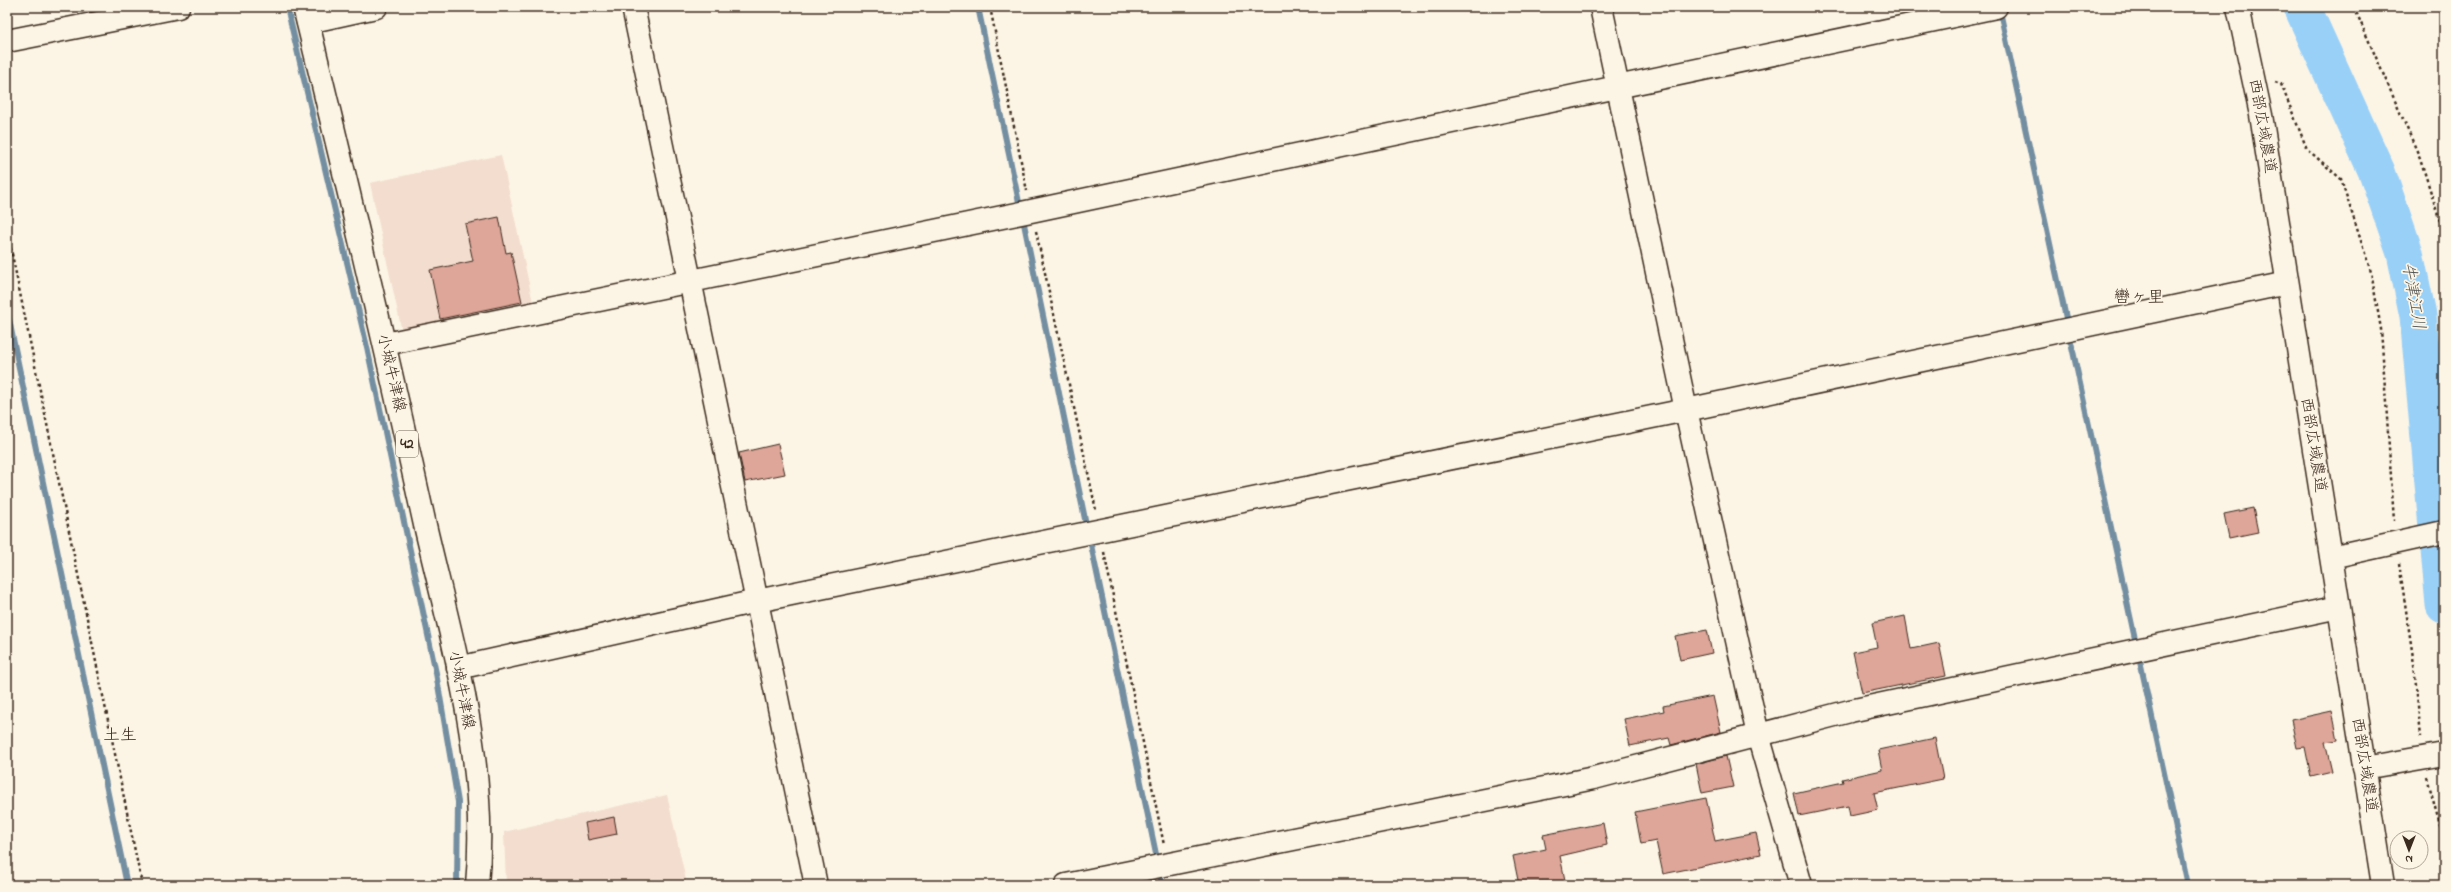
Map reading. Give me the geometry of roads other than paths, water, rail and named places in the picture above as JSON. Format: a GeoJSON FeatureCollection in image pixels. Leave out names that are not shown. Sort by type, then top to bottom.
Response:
{"type":"FeatureCollection","features":[{"type":"Feature","properties":{"kind":"street"},"geometry":{"type":"LineString","coordinates":[[7,41],[178,7]]}},
{"type":"Feature","properties":{"kind":"street"},"geometry":{"type":"LineString","coordinates":[[306,14],[376,7]]}},
{"type":"Feature","properties":{"kind":"street"},"geometry":{"type":"LineString","coordinates":[[633,7],[816,885]]}},
{"type":"Feature","properties":{"kind":"street"},"geometry":{"type":"LineString","coordinates":[[1601,7],[1686,410],[1758,735],[1801,885]]}},
{"type":"Feature","properties":{"kind":"street"},"geometry":{"type":"LineString","coordinates":[[385,344],[690,280],[1032,211],[1996,7]]}},
{"type":"Feature","properties":{"kind":"street","name":"西部広域農道"},"geometry":{"type":"LineString","coordinates":[[2238,7],[2253,74],[2383,885]]}},
{"type":"Feature","properties":{"kind":"street","name":"小城牛津線"},"geometry":{"type":"LineString","coordinates":[[306,14],[385,344],[458,668],[473,752],[479,812],[477,885]]}},
{"type":"Feature","properties":{"kind":"street"},"geometry":{"type":"LineString","coordinates":[[458,668],[757,600],[1686,410],[2287,283]]}},
{"type":"Feature","properties":{"kind":"street"},"geometry":{"type":"LineString","coordinates":[[2331,556],[2444,532]]}},
{"type":"Feature","properties":{"kind":"street"},"geometry":{"type":"LineString","coordinates":[[1066,885],[1594,778],[1850,711],[2339,607]]}},
{"type":"Feature","properties":{"kind":"street"},"geometry":{"type":"LineString","coordinates":[[2364,768],[2444,754]]}},
{"type":"Feature","properties":{"kind":"waterway"},"geometry":{"type":"LineString","coordinates":[[287,7],[367,347],[436,673],[458,802],[457,885]]}},
{"type":"Feature","properties":{"kind":"waterway"},"geometry":{"type":"LineString","coordinates":[[978,7],[1020,207]]}},
{"type":"Feature","properties":{"kind":"waterway","name":"牛津江川"},"geometry":{"type":"LineString","coordinates":[[2302,7],[2377,172],[2405,253],[2418,316],[2444,605]]}},
{"type":"Feature","properties":{"kind":"waterway"},"geometry":{"type":"LineString","coordinates":[[2001,16],[2066,318]]}},
{"type":"Feature","properties":{"kind":"waterway"},"geometry":{"type":"LineString","coordinates":[[1023,219],[1086,524]]}},
{"type":"Feature","properties":{"kind":"waterway"},"geometry":{"type":"LineString","coordinates":[[7,310],[127,885]]}},
{"type":"Feature","properties":{"kind":"waterway"},"geometry":{"type":"LineString","coordinates":[[2071,342],[2135,639]]}},
{"type":"Feature","properties":{"kind":"waterway"},"geometry":{"type":"LineString","coordinates":[[1090,540],[1156,854]]}},
{"type":"Feature","properties":{"kind":"waterway"},"geometry":{"type":"LineString","coordinates":[[2139,656],[2188,885]]}},
{"type":"Feature","properties":{"kind":"waterway"},"geometry":{"type":"LineString","coordinates":[[1160,875],[1162,885]]}},
{"type":"Feature","properties":{"kind":"district","name":"轡ヶ里"},"geometry":{"type":"Point","coordinates":[2139,297]}},
{"type":"Feature","properties":{"kind":"district","name":"土生"},"geometry":{"type":"Point","coordinates":[120,735]}}]}
